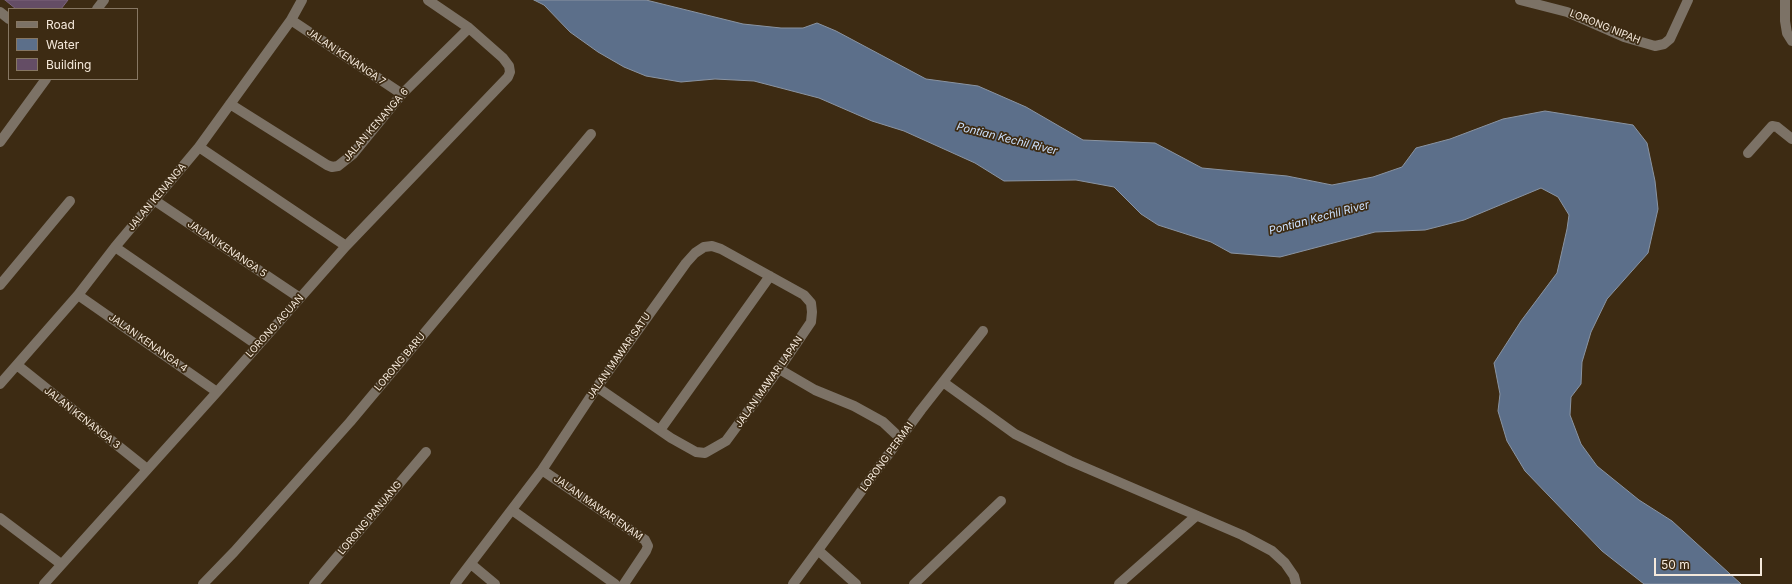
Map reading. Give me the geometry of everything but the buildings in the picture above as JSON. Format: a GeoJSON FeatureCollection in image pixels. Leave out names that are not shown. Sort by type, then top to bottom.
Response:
{"type":"FeatureCollection","features":[{"type":"Feature","properties":{"kind":"street"},"geometry":{"type":"LineString","coordinates":[[98,8],[104,0]]}},
{"type":"Feature","properties":{"kind":"street","name":"JALAN KENANGA"},"geometry":{"type":"LineString","coordinates":[[0,384],[78,295],[115,247],[199,147],[291,20],[302,0]]}},
{"type":"Feature","properties":{"kind":"street"},"geometry":{"type":"LineString","coordinates":[[428,0],[469,28]]}},
{"type":"Feature","properties":{"kind":"street","name":"LORONG NIPAH"},"geometry":{"type":"LineString","coordinates":[[1520,0],[1567,12],[1624,37],[1655,46],[1664,44],[1670,39],[1688,0]]}},
{"type":"Feature","properties":{"kind":"street"},"geometry":{"type":"LineString","coordinates":[[1785,0],[1785,20],[1787,33],[1792,41]]}},
{"type":"Feature","properties":{"kind":"street"},"geometry":{"type":"LineString","coordinates":[[0,12],[8,18]]}},
{"type":"Feature","properties":{"kind":"street","name":"JALAN KENANGA 7"},"geometry":{"type":"LineString","coordinates":[[291,20],[402,94]]}},
{"type":"Feature","properties":{"kind":"street","name":"LORONG ACUAN"},"geometry":{"type":"LineString","coordinates":[[44,584],[346,246],[503,83],[510,72],[509,66],[504,58],[469,28]]}},
{"type":"Feature","properties":{"kind":"street","name":"JALAN KENANGA 6"},"geometry":{"type":"LineString","coordinates":[[230,104],[332,167],[344,162],[353,154],[402,94],[469,28]]}},
{"type":"Feature","properties":{"kind":"street"},"geometry":{"type":"LineString","coordinates":[[0,142],[45,80]]}},
{"type":"Feature","properties":{"kind":"street"},"geometry":{"type":"LineString","coordinates":[[1748,153],[1768,128],[1772,126],[1777,127],[1792,139]]}},
{"type":"Feature","properties":{"kind":"street","name":"LORONG BARU"},"geometry":{"type":"LineString","coordinates":[[203,584],[234,552],[350,422],[591,134]]}},
{"type":"Feature","properties":{"kind":"street"},"geometry":{"type":"LineString","coordinates":[[199,147],[346,246]]}},
{"type":"Feature","properties":{"kind":"street","name":"JALAN KENANGA 5"},"geometry":{"type":"LineString","coordinates":[[154,200],[300,298]]}},
{"type":"Feature","properties":{"kind":"street"},"geometry":{"type":"LineString","coordinates":[[0,285],[70,201]]}},
{"type":"Feature","properties":{"kind":"street","name":"JALAN MAWAR SATU"},"geometry":{"type":"LineString","coordinates":[[455,584],[542,470],[596,387],[686,263],[700,250],[712,246],[722,249],[804,295],[810,304],[811,322]]}},
{"type":"Feature","properties":{"kind":"street"},"geometry":{"type":"LineString","coordinates":[[115,247],[257,345]]}},
{"type":"Feature","properties":{"kind":"street"},"geometry":{"type":"LineString","coordinates":[[596,387],[660,430],[770,276]]}},
{"type":"Feature","properties":{"kind":"street","name":"JALAN KENANGA 4"},"geometry":{"type":"LineString","coordinates":[[78,295],[217,392]]}},
{"type":"Feature","properties":{"kind":"street","name":"JALAN MAWAR LAPAN"},"geometry":{"type":"LineString","coordinates":[[660,430],[696,452],[705,453],[726,441],[779,369],[811,322]]}},
{"type":"Feature","properties":{"kind":"street","name":"LORONG PERMAI"},"geometry":{"type":"LineString","coordinates":[[793,584],[819,551],[900,438],[983,331]]}},
{"type":"Feature","properties":{"kind":"street","name":"JALAN KENANGA 3"},"geometry":{"type":"LineString","coordinates":[[17,364],[147,469]]}},
{"type":"Feature","properties":{"kind":"street"},"geometry":{"type":"LineString","coordinates":[[779,369],[815,390],[854,406],[884,422],[900,438]]}},
{"type":"Feature","properties":{"kind":"street"},"geometry":{"type":"LineString","coordinates":[[943,382],[1015,434],[1070,461],[1196,516],[1242,534],[1272,551],[1285,563],[1294,576],[1296,584]]}},
{"type":"Feature","properties":{"kind":"street","name":"LORONG PANJANG"},"geometry":{"type":"LineString","coordinates":[[314,584],[426,452]]}},
{"type":"Feature","properties":{"kind":"street","name":"JALAN MAWAR ENAM"},"geometry":{"type":"LineString","coordinates":[[542,470],[637,533],[645,540],[648,546],[646,551],[624,584]]}},
{"type":"Feature","properties":{"kind":"street"},"geometry":{"type":"LineString","coordinates":[[914,584],[1002,500]]}},
{"type":"Feature","properties":{"kind":"street"},"geometry":{"type":"LineString","coordinates":[[512,510],[615,584]]}},
{"type":"Feature","properties":{"kind":"street"},"geometry":{"type":"LineString","coordinates":[[1119,584],[1196,516]]}},
{"type":"Feature","properties":{"kind":"street"},"geometry":{"type":"LineString","coordinates":[[0,518],[61,564]]}},
{"type":"Feature","properties":{"kind":"street"},"geometry":{"type":"LineString","coordinates":[[819,551],[856,584]]}},
{"type":"Feature","properties":{"kind":"street"},"geometry":{"type":"LineString","coordinates":[[471,564],[495,584]]}},
{"type":"Feature","properties":{"kind":"water","name":"Pontian Kechil River"},"geometry":{"type":"Polygon","coordinates":[[[534,0],[646,0],[743,24],[781,28],[803,28],[817,23],[836,31],[926,79],[978,86],[1026,107],[1083,140],[1155,143],[1202,168],[1287,176],[1332,185],[1373,177],[1402,167],[1416,148],[1450,139],[1503,119],[1545,111],[1633,125],[1647,143],[1655,181],[1658,209],[1648,253],[1607,299],[1591,332],[1582,362],[1581,384],[1571,397],[1570,415],[1581,444],[1597,466],[1639,500],[1672,521],[1741,584],[1644,584],[1602,551],[1525,471],[1507,441],[1498,411],[1500,394],[1494,363],[1521,321],[1557,273],[1569,215],[1558,197],[1541,188],[1464,220],[1425,230],[1375,232],[1280,257],[1231,253],[1211,242],[1158,225],[1141,214],[1114,187],[1076,180],[1004,181],[975,163],[904,131],[872,121],[819,98],[754,81],[715,79],[681,82],[646,76],[624,67],[598,52],[570,32],[544,5],[534,0]]]}}]}
